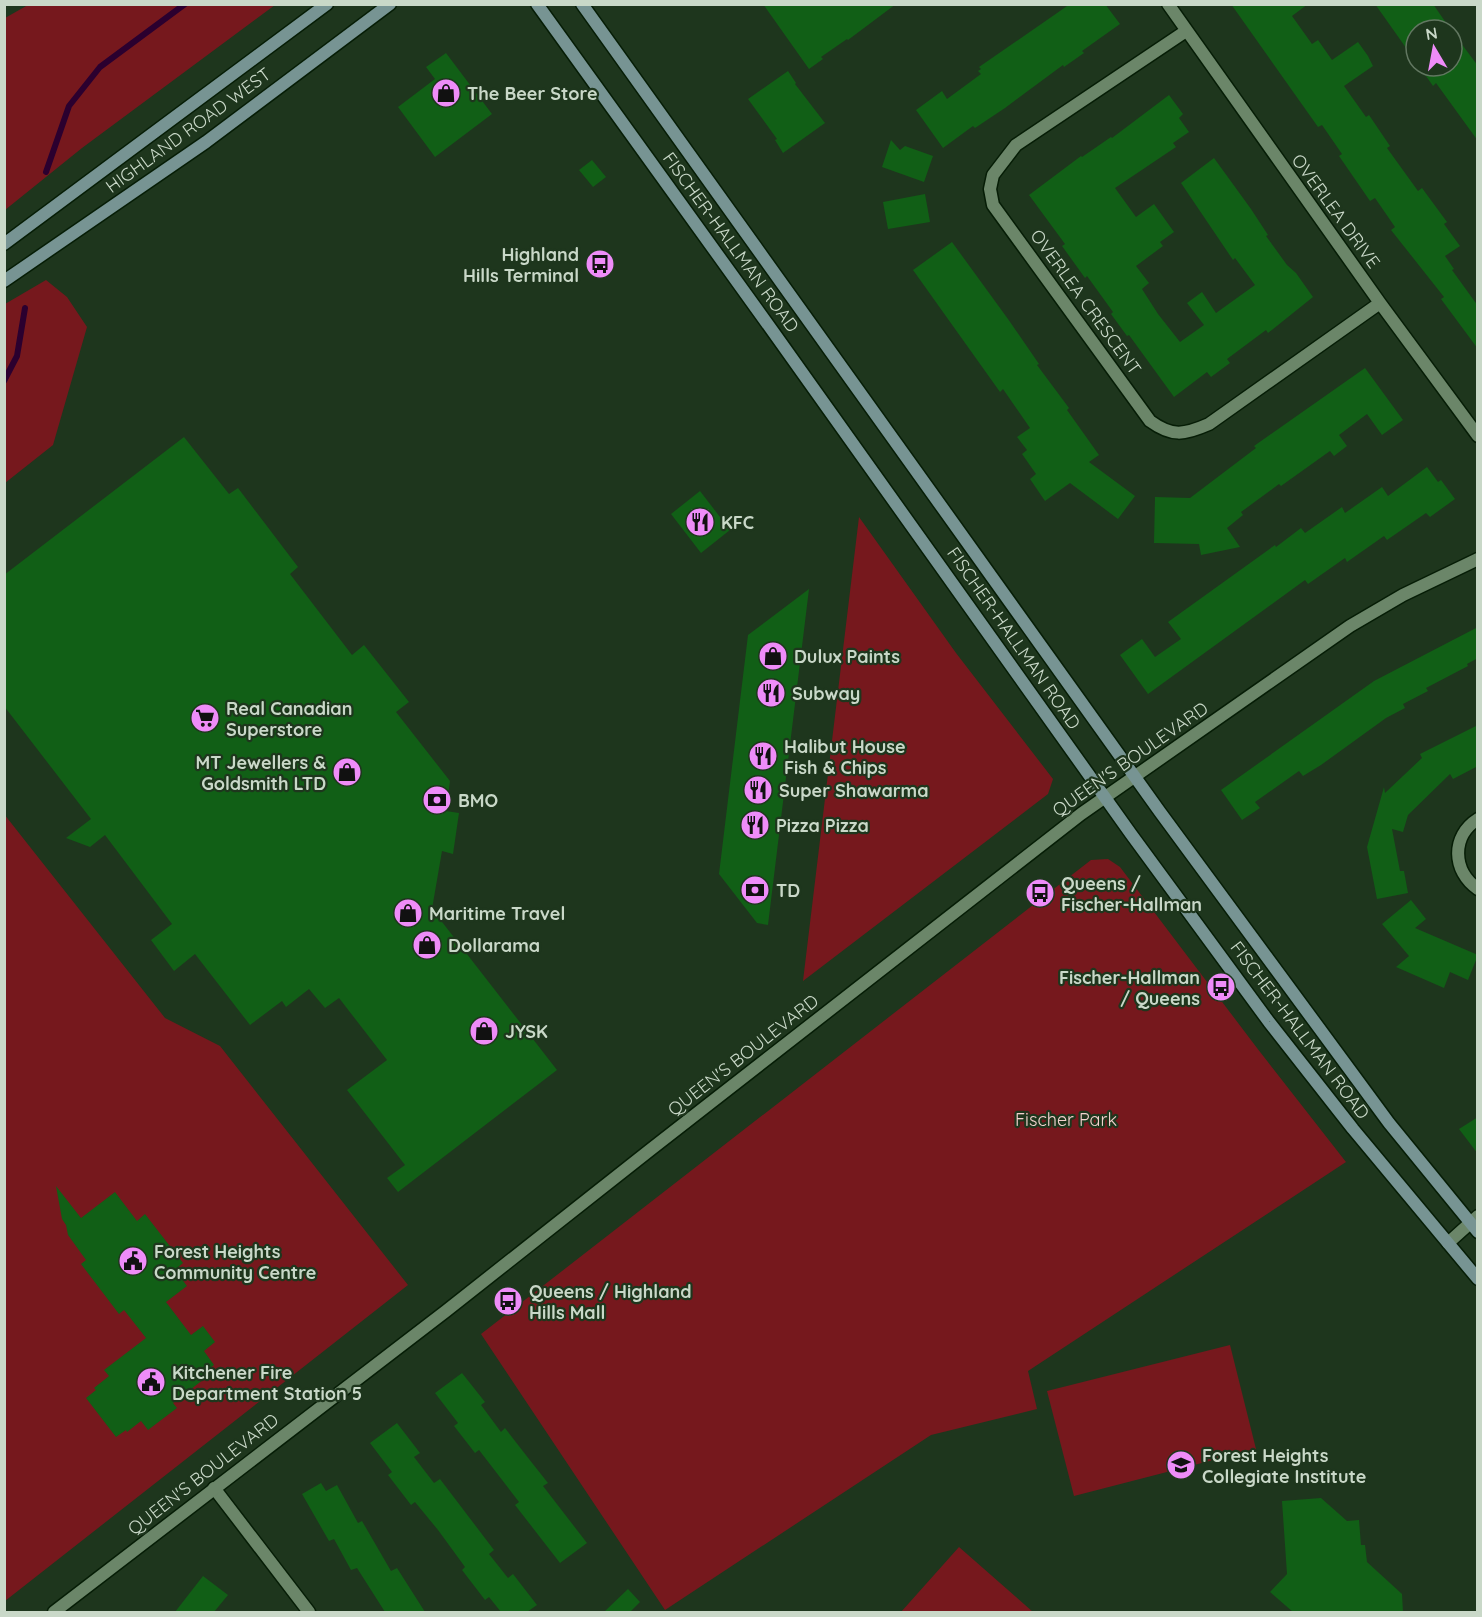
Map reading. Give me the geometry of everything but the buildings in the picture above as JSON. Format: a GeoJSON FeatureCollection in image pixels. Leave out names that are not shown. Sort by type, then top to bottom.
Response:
{"type":"FeatureCollection","features":[{"type":"Feature","properties":{"kind":"main road","name":"HIGHLAND ROAD WEST"},"geometry":{"type":"LineString","coordinates":[[4,244],[327,4]]}},
{"type":"Feature","properties":{"kind":"main road","name":"HIGHLAND ROAD WEST"},"geometry":{"type":"LineString","coordinates":[[4,281],[206,142],[390,4]]}},
{"type":"Feature","properties":{"kind":"main road","name":"FISCHER-HALLMAN ROAD"},"geometry":{"type":"LineString","coordinates":[[537,4],[1104,798],[1276,1031],[1353,1129],[1478,1279]]}},
{"type":"Feature","properties":{"kind":"main road","name":"FISCHER-HALLMAN ROAD"},"geometry":{"type":"LineString","coordinates":[[582,4],[1134,776],[1389,1123],[1475,1224]]}},
{"type":"Feature","properties":{"kind":"street","name":"OVERLEA DRIVE"},"geometry":{"type":"LineString","coordinates":[[1168,4],[1380,303],[1478,436]]}},
{"type":"Feature","properties":{"kind":"street","name":"OVERLEA CRESCENT"},"geometry":{"type":"LineString","coordinates":[[1186,31],[1016,145],[993,175],[990,189],[993,205],[1150,421],[1164,431],[1179,433],[1194,431],[1209,424],[1380,303]]}},
{"type":"Feature","properties":{"kind":"street","name":"QUEEN'S BOULEVARD"},"geometry":{"type":"LineString","coordinates":[[54,1612],[446,1311],[650,1149],[1104,798],[1350,626],[1403,595],[1478,559]]}},
{"type":"Feature","properties":{"kind":"street"},"geometry":{"type":"LineString","coordinates":[[1478,819],[1464,830],[1457,856],[1461,871],[1469,883],[1478,889]]}},
{"type":"Feature","properties":{"kind":"street"},"geometry":{"type":"LineString","coordinates":[[1448,1243],[1475,1224]]}},
{"type":"Feature","properties":{"kind":"street"},"geometry":{"type":"LineString","coordinates":[[214,1488],[309,1612]]}},
{"type":"Feature","properties":{"kind":"green space"},"geometry":{"type":"Polygon","coordinates":[[[28,5],[275,5],[82,148],[5,210],[5,18],[28,5]]]}},
{"type":"Feature","properties":{"kind":"green space"},"geometry":{"type":"Polygon","coordinates":[[[46,280],[67,297],[87,327],[53,445],[5,483],[5,304],[46,280]]]}},
{"type":"Feature","properties":{"kind":"green space"},"geometry":{"type":"Polygon","coordinates":[[[859,517],[956,653],[1053,779],[1048,794],[803,981],[859,517]]]}},
{"type":"Feature","properties":{"kind":"green space"},"geometry":{"type":"Polygon","coordinates":[[[4,814],[165,1018],[220,1046],[408,1285],[5,1601],[4,814]]]}},
{"type":"Feature","properties":{"kind":"green space","name":"Fischer Park"},"geometry":{"type":"Polygon","coordinates":[[[1108,859],[1120,867],[1346,1162],[1028,1371],[1037,1409],[931,1435],[665,1610],[481,1334],[1091,860],[1108,859]]]}},
{"type":"Feature","properties":{"kind":"green space"},"geometry":{"type":"Polygon","coordinates":[[[1230,1345],[1256,1449],[1074,1496],[1047,1391],[1230,1345]]]}},
{"type":"Feature","properties":{"kind":"green space"},"geometry":{"type":"Polygon","coordinates":[[[959,1547],[1033,1612],[901,1612],[959,1547]]]}},
{"type":"Feature","properties":{"kind":"waterway"},"geometry":{"type":"LineString","coordinates":[[46,172],[69,106],[100,67],[185,4]]}},
{"type":"Feature","properties":{"kind":"waterway"},"geometry":{"type":"LineString","coordinates":[[4,381],[17,356],[25,308]]}},
{"type":"Feature","properties":{"kind":"place","name":"The Beer Store"},"geometry":{"type":"Point","coordinates":[446,93]}},
{"type":"Feature","properties":{"kind":"place","name":"Highland Hills Terminal"},"geometry":{"type":"Point","coordinates":[600,264]}},
{"type":"Feature","properties":{"kind":"place","name":"KFC"},"geometry":{"type":"Point","coordinates":[700,522]}},
{"type":"Feature","properties":{"kind":"place","name":"Dulux Paints"},"geometry":{"type":"Point","coordinates":[773,656]}},
{"type":"Feature","properties":{"kind":"place","name":"Subway"},"geometry":{"type":"Point","coordinates":[771,693]}},
{"type":"Feature","properties":{"kind":"place","name":"Real Canadian Superstore"},"geometry":{"type":"Point","coordinates":[205,718]}},
{"type":"Feature","properties":{"kind":"place","name":"Halibut House Fish & Chips"},"geometry":{"type":"Point","coordinates":[763,756]}},
{"type":"Feature","properties":{"kind":"place","name":"MT Jewellers & Goldsmith LTD"},"geometry":{"type":"Point","coordinates":[347,772]}},
{"type":"Feature","properties":{"kind":"place","name":"Super Shawarma"},"geometry":{"type":"Point","coordinates":[758,790]}},
{"type":"Feature","properties":{"kind":"place","name":"BMO"},"geometry":{"type":"Point","coordinates":[437,800]}},
{"type":"Feature","properties":{"kind":"place","name":"Pizza Pizza"},"geometry":{"type":"Point","coordinates":[755,825]}},
{"type":"Feature","properties":{"kind":"place","name":"TD"},"geometry":{"type":"Point","coordinates":[755,890]}},
{"type":"Feature","properties":{"kind":"place","name":"Queens / Fischer-Hallman"},"geometry":{"type":"Point","coordinates":[1040,893]}},
{"type":"Feature","properties":{"kind":"place","name":"Maritime Travel"},"geometry":{"type":"Point","coordinates":[408,913]}},
{"type":"Feature","properties":{"kind":"place","name":"Dollarama"},"geometry":{"type":"Point","coordinates":[427,945]}},
{"type":"Feature","properties":{"kind":"place","name":"Fischer-Hallman / Queens"},"geometry":{"type":"Point","coordinates":[1221,987]}},
{"type":"Feature","properties":{"kind":"place","name":"JYSK"},"geometry":{"type":"Point","coordinates":[484,1031]}},
{"type":"Feature","properties":{"kind":"place","name":"Forest Heights Community Centre"},"geometry":{"type":"Point","coordinates":[133,1261]}},
{"type":"Feature","properties":{"kind":"place","name":"Queens / Highland Hills Mall"},"geometry":{"type":"Point","coordinates":[508,1301]}},
{"type":"Feature","properties":{"kind":"place","name":"Kitchener Fire Department Station 5"},"geometry":{"type":"Point","coordinates":[151,1382]}},
{"type":"Feature","properties":{"kind":"place","name":"Forest Heights Collegiate Institute"},"geometry":{"type":"Point","coordinates":[1181,1465]}}]}
